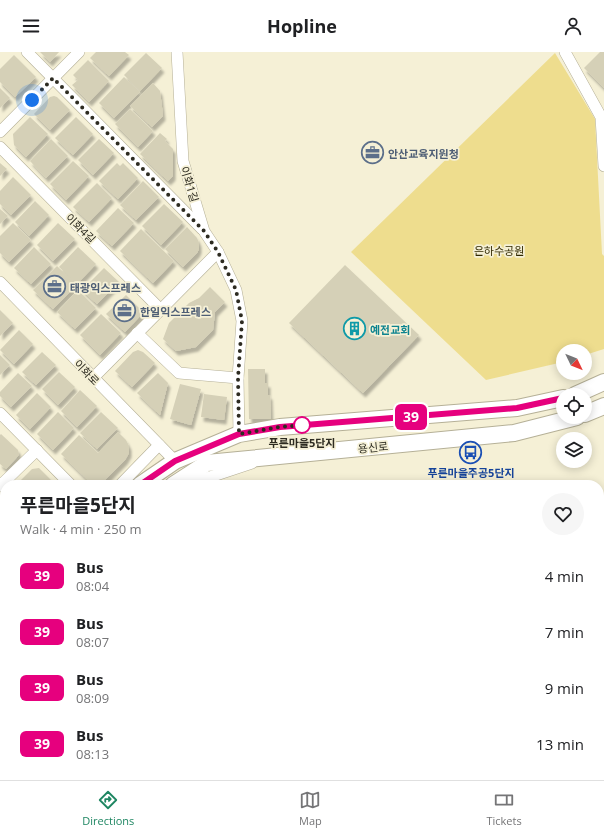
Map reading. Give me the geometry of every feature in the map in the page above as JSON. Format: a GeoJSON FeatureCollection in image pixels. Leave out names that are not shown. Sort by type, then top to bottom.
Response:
{"type":"FeatureCollection","features":[{"type":"Feature","properties":{"kind":"main road"},"geometry":{"type":"LineString","coordinates":[[591,388],[604,382]]}},
{"type":"Feature","properties":{"kind":"main road"},"geometry":{"type":"LineString","coordinates":[[147,480],[175,461],[239,434],[280,427],[517,408],[556,400]]}},
{"type":"Feature","properties":{"kind":"main road"},"geometry":{"type":"LineString","coordinates":[[592,411],[604,406]]}},
{"type":"Feature","properties":{"kind":"main road","name":"용신로"},"geometry":{"type":"LineString","coordinates":[[181,480],[207,463],[514,433],[556,422]]}},
{"type":"Feature","properties":{"kind":"street"},"geometry":{"type":"LineString","coordinates":[[27,52],[204,231]]}},
{"type":"Feature","properties":{"kind":"street"},"geometry":{"type":"LineString","coordinates":[[0,132],[78,52]]}},
{"type":"Feature","properties":{"kind":"street","name":"이화1길"},"geometry":{"type":"LineString","coordinates":[[177,52],[183,161],[204,231],[218,252],[236,290],[242,321],[238,378],[239,434]]}},
{"type":"Feature","properties":{"kind":"street"},"geometry":{"type":"LineString","coordinates":[[565,52],[602,116],[604,166]]}},
{"type":"Feature","properties":{"kind":"street","name":"이화4길"},"geometry":{"type":"LineString","coordinates":[[0,147],[161,310]]}},
{"type":"Feature","properties":{"kind":"street"},"geometry":{"type":"LineString","coordinates":[[93,378],[218,252]]}},
{"type":"Feature","properties":{"kind":"street","name":"이화로"},"geometry":{"type":"LineString","coordinates":[[0,282],[175,461]]}},
{"type":"Feature","properties":{"kind":"street"},"geometry":{"type":"LineString","coordinates":[[137,333],[179,373],[238,378]]}},
{"type":"Feature","properties":{"kind":"street"},"geometry":{"type":"LineString","coordinates":[[0,413],[66,480]]}},
{"type":"Feature","properties":{"kind":"street"},"geometry":{"type":"LineString","coordinates":[[125,480],[159,444]]}},
{"type":"Feature","properties":{"kind":"street"},"geometry":{"type":"LineString","coordinates":[[6,480],[37,450]]}},
{"type":"Feature","properties":{"kind":"street"},"geometry":{"type":"LineString","coordinates":[[201,480],[272,456]]}},
{"type":"Feature","properties":{"kind":"green space","name":"은하수공원"},"geometry":{"type":"Polygon","coordinates":[[[555,53],[595,119],[602,254],[604,256],[604,349],[592,353],[592,344],[556,344],[556,364],[486,380],[351,252],[555,53]]]}},
{"type":"Feature","properties":{"kind":"building"},"geometry":{"type":"Polygon","coordinates":[[[40,52],[59,52],[50,62],[40,52]]]}},
{"type":"Feature","properties":{"kind":"building"},"geometry":{"type":"Polygon","coordinates":[[[96,52],[125,52],[129,55],[109,76],[90,58],[96,52]]]}},
{"type":"Feature","properties":{"kind":"building"},"geometry":{"type":"Polygon","coordinates":[[[600,52],[604,52],[604,88],[584,68],[600,52]]]}},
{"type":"Feature","properties":{"kind":"building"},"geometry":{"type":"Polygon","coordinates":[[[146,53],[162,68],[140,91],[124,75],[146,53]]]}},
{"type":"Feature","properties":{"kind":"building"},"geometry":{"type":"Polygon","coordinates":[[[14,55],[36,77],[15,97],[0,82],[0,69],[14,55]]]}},
{"type":"Feature","properties":{"kind":"building"},"geometry":{"type":"Polygon","coordinates":[[[88,60],[109,81],[89,102],[72,85],[78,80],[73,75],[88,60]]]}},
{"type":"Feature","properties":{"kind":"building"},"geometry":{"type":"Polygon","coordinates":[[[124,77],[140,92],[114,118],[99,103],[124,77]]]}},
{"type":"Feature","properties":{"kind":"building"},"geometry":{"type":"Polygon","coordinates":[[[153,83],[160,91],[163,116],[152,127],[130,106],[153,83]]]}},
{"type":"Feature","properties":{"kind":"building"},"geometry":{"type":"Polygon","coordinates":[[[0,88],[10,98],[0,108],[0,88]]]}},
{"type":"Feature","properties":{"kind":"building"},"geometry":{"type":"Polygon","coordinates":[[[50,97],[57,97],[70,110],[50,130],[34,114],[50,97]]]}},
{"type":"Feature","properties":{"kind":"building"},"geometry":{"type":"Polygon","coordinates":[[[130,109],[153,131],[138,147],[115,124],[130,109]]]}},
{"type":"Feature","properties":{"kind":"building"},"geometry":{"type":"Polygon","coordinates":[[[30,117],[48,134],[26,157],[14,145],[13,134],[30,117]]]}},
{"type":"Feature","properties":{"kind":"building"},"geometry":{"type":"Polygon","coordinates":[[[76,117],[93,134],[73,155],[55,138],[76,117]]]}},
{"type":"Feature","properties":{"kind":"building"},"geometry":{"type":"Polygon","coordinates":[[[160,133],[167,139],[165,141],[173,149],[173,176],[168,181],[140,154],[160,133]]]}},
{"type":"Feature","properties":{"kind":"building"},"geometry":{"type":"Polygon","coordinates":[[[51,139],[68,156],[46,178],[30,161],[51,139]]]}},
{"type":"Feature","properties":{"kind":"building"},"geometry":{"type":"Polygon","coordinates":[[[99,139],[114,153],[93,175],[78,160],[99,139]]]}},
{"type":"Feature","properties":{"kind":"building"},"geometry":{"type":"Polygon","coordinates":[[[73,161],[89,176],[66,200],[50,184],[73,161]]]}},
{"type":"Feature","properties":{"kind":"building"},"geometry":{"type":"Polygon","coordinates":[[[0,163],[7,169],[0,176],[0,163]]]}},
{"type":"Feature","properties":{"kind":"building"},"geometry":{"type":"Polygon","coordinates":[[[117,163],[120,166],[123,163],[138,178],[118,199],[99,181],[117,163]]]}},
{"type":"Feature","properties":{"kind":"building"},"geometry":{"type":"Polygon","coordinates":[[[13,177],[31,195],[11,215],[0,204],[0,191],[13,177]]]}},
{"type":"Feature","properties":{"kind":"building"},"geometry":{"type":"Polygon","coordinates":[[[143,181],[159,197],[136,220],[120,205],[143,181]]]}},
{"type":"Feature","properties":{"kind":"building"},"geometry":{"type":"Polygon","coordinates":[[[97,183],[112,198],[89,222],[73,207],[97,183]]]}},
{"type":"Feature","properties":{"kind":"building"},"geometry":{"type":"Polygon","coordinates":[[[35,201],[49,215],[29,236],[15,222],[35,201]]]}},
{"type":"Feature","properties":{"kind":"building"},"geometry":{"type":"Polygon","coordinates":[[[164,204],[183,222],[161,245],[142,226],[164,204]]]}},
{"type":"Feature","properties":{"kind":"building"},"geometry":{"type":"Polygon","coordinates":[[[118,208],[134,223],[112,246],[96,231],[118,208]]]}},
{"type":"Feature","properties":{"kind":"building"},"geometry":{"type":"Polygon","coordinates":[[[0,209],[8,216],[0,224],[0,209]]]}},
{"type":"Feature","properties":{"kind":"building"},"geometry":{"type":"Polygon","coordinates":[[[13,223],[31,240],[9,262],[0,253],[0,236],[13,223]]]}},
{"type":"Feature","properties":{"kind":"building"},"geometry":{"type":"Polygon","coordinates":[[[58,223],[75,239],[53,261],[37,245],[58,223]]]}},
{"type":"Feature","properties":{"kind":"building"},"geometry":{"type":"Polygon","coordinates":[[[187,227],[197,238],[199,249],[183,267],[165,249],[187,227]]]}},
{"type":"Feature","properties":{"kind":"building"},"geometry":{"type":"Polygon","coordinates":[[[141,229],[174,261],[153,283],[120,251],[141,229]]]}},
{"type":"Feature","properties":{"kind":"building"},"geometry":{"type":"Polygon","coordinates":[[[34,247],[51,264],[31,284],[14,268],[34,247]]]}},
{"type":"Feature","properties":{"kind":"building"},"geometry":{"type":"Polygon","coordinates":[[[78,247],[96,264],[77,284],[59,267],[78,247]]]}},
{"type":"Feature","properties":{"kind":"building","name":"예전교회"},"geometry":{"type":"Polygon","coordinates":[[[345,265],[419,335],[363,393],[289,323],[345,265]]]}},
{"type":"Feature","properties":{"kind":"building"},"geometry":{"type":"Polygon","coordinates":[[[57,266],[77,285],[53,309],[33,290],[57,266]]]}},
{"type":"Feature","properties":{"kind":"building"},"geometry":{"type":"Polygon","coordinates":[[[104,268],[119,282],[97,304],[82,290],[104,268]]]}},
{"type":"Feature","properties":{"kind":"building"},"geometry":{"type":"Polygon","coordinates":[[[210,287],[225,302],[215,312],[213,330],[196,347],[176,351],[163,339],[169,323],[189,303],[199,298],[210,287]]]}},
{"type":"Feature","properties":{"kind":"building"},"geometry":{"type":"Polygon","coordinates":[[[78,290],[96,308],[75,329],[57,312],[78,290]]]}},
{"type":"Feature","properties":{"kind":"building"},"geometry":{"type":"Polygon","coordinates":[[[126,295],[141,310],[141,315],[125,332],[106,314],[126,295]]]}},
{"type":"Feature","properties":{"kind":"building"},"geometry":{"type":"Polygon","coordinates":[[[0,310],[13,323],[0,336],[0,310]]]}},
{"type":"Feature","properties":{"kind":"building"},"geometry":{"type":"Polygon","coordinates":[[[101,314],[121,333],[100,355],[80,335],[101,314]]]}},
{"type":"Feature","properties":{"kind":"building"},"geometry":{"type":"Polygon","coordinates":[[[19,330],[33,344],[14,364],[0,350],[19,330]]]}},
{"type":"Feature","properties":{"kind":"building"},"geometry":{"type":"Polygon","coordinates":[[[138,350],[143,352],[155,363],[132,387],[115,371],[133,352],[138,350]]]}},
{"type":"Feature","properties":{"kind":"building"},"geometry":{"type":"Polygon","coordinates":[[[42,352],[56,365],[36,385],[22,372],[42,352]]]}},
{"type":"Feature","properties":{"kind":"building"},"geometry":{"type":"Polygon","coordinates":[[[0,355],[10,365],[0,375],[0,355]]]}},
{"type":"Feature","properties":{"kind":"building"},"geometry":{"type":"Polygon","coordinates":[[[248,369],[265,369],[265,383],[268,383],[268,395],[270,395],[271,419],[249,419],[248,369]]]}},
{"type":"Feature","properties":{"kind":"building"},"geometry":{"type":"Polygon","coordinates":[[[59,372],[75,387],[58,405],[42,389],[59,372]]]}},
{"type":"Feature","properties":{"kind":"building"},"geometry":{"type":"Polygon","coordinates":[[[18,373],[32,386],[11,407],[0,396],[0,392],[18,373]]]}},
{"type":"Feature","properties":{"kind":"building"},"geometry":{"type":"Polygon","coordinates":[[[158,373],[168,383],[160,415],[137,393],[158,373]]]}},
{"type":"Feature","properties":{"kind":"building"},"geometry":{"type":"Polygon","coordinates":[[[180,384],[201,389],[191,425],[170,419],[180,384]]]}},
{"type":"Feature","properties":{"kind":"building"},"geometry":{"type":"Polygon","coordinates":[[[80,390],[97,406],[77,427],[61,411],[80,390]]]}},
{"type":"Feature","properties":{"kind":"building"},"geometry":{"type":"Polygon","coordinates":[[[37,393],[51,407],[30,429],[16,415],[37,393]]]}},
{"type":"Feature","properties":{"kind":"building"},"geometry":{"type":"Polygon","coordinates":[[[204,394],[227,397],[224,420],[201,417],[204,394]]]}},
{"type":"Feature","properties":{"kind":"building"},"geometry":{"type":"Polygon","coordinates":[[[58,412],[74,428],[53,450],[37,434],[58,412]]]}},
{"type":"Feature","properties":{"kind":"building"},"geometry":{"type":"Polygon","coordinates":[[[101,412],[118,428],[97,449],[80,433],[101,412]]]}},
{"type":"Feature","properties":{"kind":"building"},"geometry":{"type":"Polygon","coordinates":[[[118,432],[126,440],[129,446],[129,453],[125,460],[105,480],[88,480],[61,454],[79,435],[98,453],[118,432]]]}},
{"type":"Feature","properties":{"kind":"building"},"geometry":{"type":"Polygon","coordinates":[[[1,434],[18,450],[19,454],[6,469],[0,464],[1,434]]]}},
{"type":"Feature","properties":{"kind":"building"},"geometry":{"type":"Polygon","coordinates":[[[39,468],[51,480],[21,480],[32,469],[39,468]]]}},
{"type":"Feature","properties":{"kind":"bus line","name":"39"},"geometry":{"type":"LineString","coordinates":[[147,480],[175,461],[239,434],[280,427],[517,408],[556,400]]}},
{"type":"Feature","properties":{"kind":"place","name":"안산교육지원청"},"geometry":{"type":"Point","coordinates":[373,153]}},
{"type":"Feature","properties":{"kind":"place","name":"태광익스프레스"},"geometry":{"type":"Point","coordinates":[55,287]}},
{"type":"Feature","properties":{"kind":"place","name":"한일익스프레스"},"geometry":{"type":"Point","coordinates":[125,311]}},
{"type":"Feature","properties":{"kind":"place","name":"예전교회"},"geometry":{"type":"Point","coordinates":[354,329]}},
{"type":"Feature","properties":{"kind":"place","name":"푸른마을5단지"},"geometry":{"type":"Point","coordinates":[302,425]}},
{"type":"Feature","properties":{"kind":"place","name":"푸른마을주공5단지"},"geometry":{"type":"Point","coordinates":[471,452]}},
{"type":"Feature","properties":{"kind":"route"},"geometry":{"type":"LineString","coordinates":[[32,100],[53,78],[204,231],[218,252],[236,290],[242,321],[238,378],[239,434],[302,425]]}}]}
